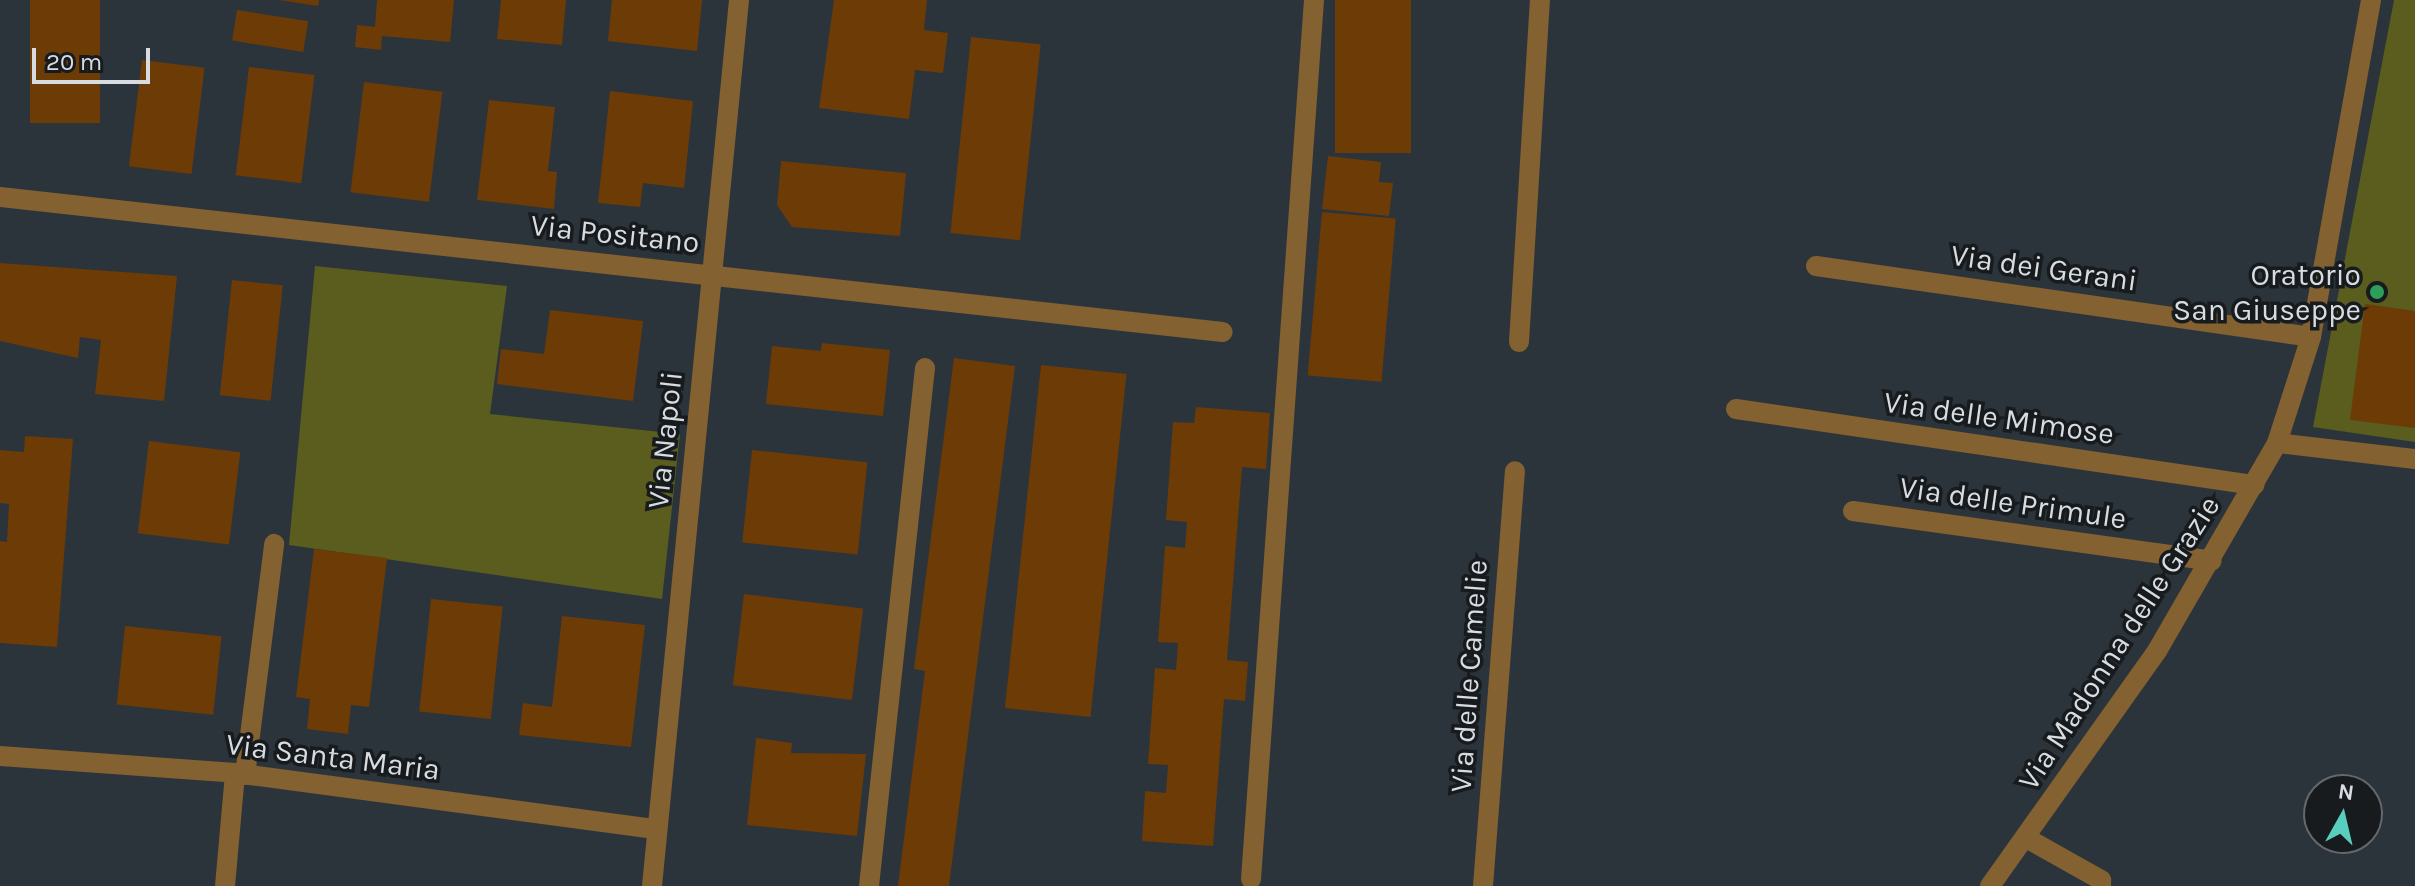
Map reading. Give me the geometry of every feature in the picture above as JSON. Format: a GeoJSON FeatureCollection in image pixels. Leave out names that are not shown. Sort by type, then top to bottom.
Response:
{"type":"FeatureCollection","features":[{"type":"Feature","properties":{"kind":"street","name":"Via Napoli"},"geometry":{"type":"LineString","coordinates":[[652,886],[739,0]]}},
{"type":"Feature","properties":{"kind":"street"},"geometry":{"type":"LineString","coordinates":[[1251,879],[1314,0]]}},
{"type":"Feature","properties":{"kind":"street"},"geometry":{"type":"LineString","coordinates":[[1519,342],[1540,0]]}},
{"type":"Feature","properties":{"kind":"street","name":"Via Madonna delle Grazie"},"geometry":{"type":"LineString","coordinates":[[1990,886],[2028,839],[2212,561],[2277,443],[2311,337],[2371,0]]}},
{"type":"Feature","properties":{"kind":"street","name":"Via Positano"},"geometry":{"type":"LineString","coordinates":[[0,197],[1223,332]]}},
{"type":"Feature","properties":{"kind":"street","name":"Via dei Gerani"},"geometry":{"type":"LineString","coordinates":[[1816,266],[2311,337]]}},
{"type":"Feature","properties":{"kind":"street"},"geometry":{"type":"LineString","coordinates":[[869,886],[925,368]]}},
{"type":"Feature","properties":{"kind":"street","name":"Via delle Mimose"},"geometry":{"type":"LineString","coordinates":[[1736,409],[2254,485]]}},
{"type":"Feature","properties":{"kind":"street"},"geometry":{"type":"LineString","coordinates":[[2277,443],[2415,459]]}},
{"type":"Feature","properties":{"kind":"street","name":"Via delle Camelie"},"geometry":{"type":"LineString","coordinates":[[1483,886],[1515,471]]}},
{"type":"Feature","properties":{"kind":"street","name":"Via delle Primule"},"geometry":{"type":"LineString","coordinates":[[1853,511],[2212,561]]}},
{"type":"Feature","properties":{"kind":"street"},"geometry":{"type":"LineString","coordinates":[[225,886],[274,544]]}},
{"type":"Feature","properties":{"kind":"street","name":"Via Santa Maria"},"geometry":{"type":"LineString","coordinates":[[0,756],[240,774],[657,829]]}},
{"type":"Feature","properties":{"kind":"street"},"geometry":{"type":"LineString","coordinates":[[2028,839],[2101,880],[2101,886]]}},
{"type":"Feature","properties":{"kind":"shaded area","name":"Oratorio San Giuseppe"},"geometry":{"type":"Polygon","coordinates":[[[2394,0],[2415,0],[2415,442],[2313,427],[2394,0]]]}},
{"type":"Feature","properties":{"kind":"shaded area"},"geometry":{"type":"Polygon","coordinates":[[[315,266],[507,286],[490,414],[680,434],[662,599],[289,545],[315,266]]]}},
{"type":"Feature","properties":{"kind":"building"},"geometry":{"type":"Polygon","coordinates":[[[30,0],[100,0],[100,123],[30,123],[30,0]]]}},
{"type":"Feature","properties":{"kind":"building"},"geometry":{"type":"Polygon","coordinates":[[[279,0],[319,0],[318,6],[279,0]]]}},
{"type":"Feature","properties":{"kind":"building"},"geometry":{"type":"Polygon","coordinates":[[[377,0],[454,0],[450,42],[382,36],[381,50],[355,47],[357,25],[375,27],[377,0]]]}},
{"type":"Feature","properties":{"kind":"building"},"geometry":{"type":"Polygon","coordinates":[[[501,0],[566,0],[562,45],[497,39],[501,0]]]}},
{"type":"Feature","properties":{"kind":"building"},"geometry":{"type":"Polygon","coordinates":[[[612,0],[702,0],[697,51],[608,41],[612,0]]]}},
{"type":"Feature","properties":{"kind":"building"},"geometry":{"type":"Polygon","coordinates":[[[834,0],[927,0],[924,30],[948,33],[943,73],[915,70],[909,119],[819,108],[834,0]]]}},
{"type":"Feature","properties":{"kind":"building"},"geometry":{"type":"Polygon","coordinates":[[[1335,0],[1411,0],[1411,153],[1335,153],[1335,0]]]}},
{"type":"Feature","properties":{"kind":"building"},"geometry":{"type":"Polygon","coordinates":[[[237,10],[308,21],[303,52],[232,41],[237,10]]]}},
{"type":"Feature","properties":{"kind":"building"},"geometry":{"type":"Polygon","coordinates":[[[971,37],[1041,44],[1020,240],[950,233],[971,37]]]}},
{"type":"Feature","properties":{"kind":"building"},"geometry":{"type":"Polygon","coordinates":[[[142,60],[205,68],[191,174],[129,166],[142,60]]]}},
{"type":"Feature","properties":{"kind":"building"},"geometry":{"type":"Polygon","coordinates":[[[249,67],[315,75],[301,183],[236,175],[249,67]]]}},
{"type":"Feature","properties":{"kind":"building"},"geometry":{"type":"Polygon","coordinates":[[[364,82],[442,92],[429,202],[350,192],[364,82]]]}},
{"type":"Feature","properties":{"kind":"building"},"geometry":{"type":"Polygon","coordinates":[[[610,91],[693,101],[684,188],[643,183],[640,207],[598,203],[610,91]]]}},
{"type":"Feature","properties":{"kind":"building"},"geometry":{"type":"Polygon","coordinates":[[[489,100],[555,107],[548,171],[557,172],[554,209],[477,200],[489,100]]]}},
{"type":"Feature","properties":{"kind":"building"},"geometry":{"type":"Polygon","coordinates":[[[1328,156],[1381,162],[1379,182],[1393,183],[1389,216],[1322,209],[1328,156]]]}},
{"type":"Feature","properties":{"kind":"building"},"geometry":{"type":"Polygon","coordinates":[[[781,161],[906,173],[900,236],[792,227],[777,205],[781,161]]]}},
{"type":"Feature","properties":{"kind":"building"},"geometry":{"type":"Polygon","coordinates":[[[1322,212],[1396,218],[1381,382],[1308,375],[1322,212]]]}},
{"type":"Feature","properties":{"kind":"building"},"geometry":{"type":"Polygon","coordinates":[[[0,263],[177,276],[164,401],[95,394],[101,340],[80,337],[78,358],[0,341],[0,263]]]}},
{"type":"Feature","properties":{"kind":"building"},"geometry":{"type":"Polygon","coordinates":[[[232,280],[283,285],[271,401],[220,395],[232,280]]]}},
{"type":"Feature","properties":{"kind":"building"},"geometry":{"type":"Polygon","coordinates":[[[2365,304],[2415,311],[2415,428],[2350,420],[2365,304]]]}},
{"type":"Feature","properties":{"kind":"building"},"geometry":{"type":"Polygon","coordinates":[[[550,310],[643,321],[633,401],[497,384],[501,349],[544,354],[550,310]]]}},
{"type":"Feature","properties":{"kind":"building"},"geometry":{"type":"Polygon","coordinates":[[[822,343],[890,350],[883,416],[766,404],[772,346],[821,351],[822,343]]]}},
{"type":"Feature","properties":{"kind":"building"},"geometry":{"type":"Polygon","coordinates":[[[954,358],[1015,366],[949,886],[898,886],[925,671],[914,669],[954,358]]]}},
{"type":"Feature","properties":{"kind":"building"},"geometry":{"type":"Polygon","coordinates":[[[1041,365],[1127,374],[1090,717],[1005,708],[1041,365]]]}},
{"type":"Feature","properties":{"kind":"building"},"geometry":{"type":"Polygon","coordinates":[[[1196,407],[1270,413],[1266,469],[1242,467],[1227,660],[1248,662],[1245,701],[1224,699],[1213,846],[1142,841],[1145,791],[1166,793],[1168,765],[1148,764],[1155,668],[1176,670],[1178,643],[1158,642],[1165,546],[1185,548],[1187,522],[1166,520],[1173,422],[1194,423],[1196,407]]]}},
{"type":"Feature","properties":{"kind":"building"},"geometry":{"type":"Polygon","coordinates":[[[25,436],[73,439],[57,647],[0,643],[0,541],[7,542],[9,504],[0,503],[0,450],[24,452],[25,436]]]}},
{"type":"Feature","properties":{"kind":"building"},"geometry":{"type":"Polygon","coordinates":[[[149,441],[240,452],[229,545],[138,533],[149,441]]]}},
{"type":"Feature","properties":{"kind":"building"},"geometry":{"type":"Polygon","coordinates":[[[752,450],[867,462],[858,555],[742,542],[752,450]]]}},
{"type":"Feature","properties":{"kind":"building"},"geometry":{"type":"Polygon","coordinates":[[[314,549],[387,558],[369,707],[351,705],[348,734],[307,729],[310,699],[296,697],[314,549]]]}},
{"type":"Feature","properties":{"kind":"building"},"geometry":{"type":"Polygon","coordinates":[[[744,594],[863,609],[852,700],[733,685],[744,594]]]}},
{"type":"Feature","properties":{"kind":"building"},"geometry":{"type":"Polygon","coordinates":[[[431,599],[503,607],[491,719],[419,711],[431,599]]]}},
{"type":"Feature","properties":{"kind":"building"},"geometry":{"type":"Polygon","coordinates":[[[562,616],[645,625],[631,747],[519,735],[523,703],[552,707],[562,616]]]}},
{"type":"Feature","properties":{"kind":"building"},"geometry":{"type":"Polygon","coordinates":[[[125,626],[221,636],[213,715],[117,705],[125,626]]]}},
{"type":"Feature","properties":{"kind":"building"},"geometry":{"type":"Polygon","coordinates":[[[756,738],[792,743],[791,753],[866,754],[857,836],[747,825],[756,738]]]}},
{"type":"Feature","properties":{"kind":"place","name":"Oratorio San Giuseppe"},"geometry":{"type":"Point","coordinates":[2377,292]}}]}
